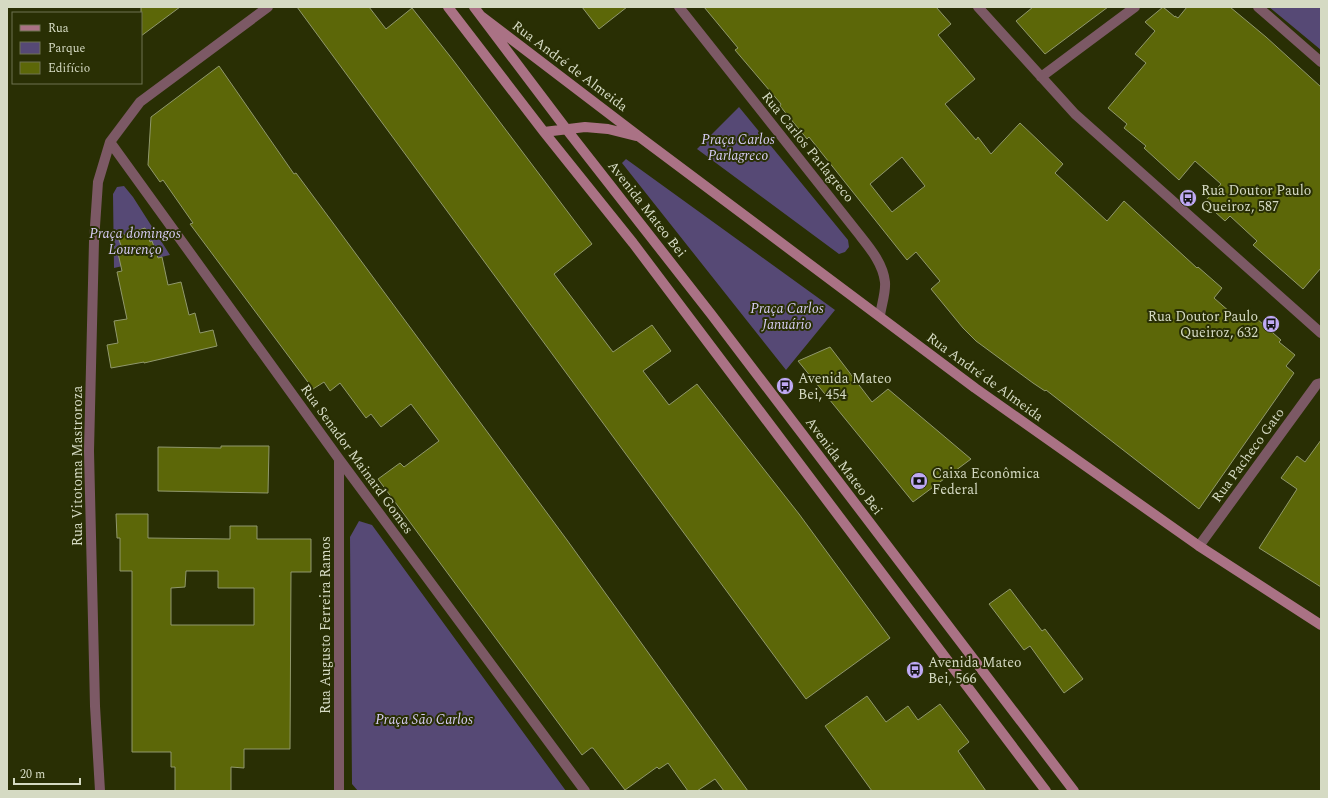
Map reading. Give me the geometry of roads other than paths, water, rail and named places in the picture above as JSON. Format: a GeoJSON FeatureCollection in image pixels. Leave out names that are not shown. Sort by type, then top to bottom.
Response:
{"type":"FeatureCollection","features":[{"type":"Feature","properties":{"kind":"main road"},"geometry":{"type":"LineString","coordinates":[[448,7],[544,132],[633,243],[1046,791]]}},
{"type":"Feature","properties":{"kind":"main road","name":"Avenida Mateo Bei"},"geometry":{"type":"LineString","coordinates":[[474,7],[567,130],[711,314],[1074,791]]}},
{"type":"Feature","properties":{"kind":"main road","name":"Rua André de Almeida"},"geometry":{"type":"LineString","coordinates":[[482,16],[641,138],[975,388],[1199,546],[1321,625]]}},
{"type":"Feature","properties":{"kind":"main road","name":"Rua André de Almeida"},"geometry":{"type":"LineString","coordinates":[[544,132],[585,127],[608,129],[641,138]]}},
{"type":"Feature","properties":{"kind":"street"},"geometry":{"type":"LineString","coordinates":[[110,142],[140,102],[268,7]]}},
{"type":"Feature","properties":{"kind":"street","name":"Rua Carlos Parlagreco"},"geometry":{"type":"LineString","coordinates":[[679,7],[877,258],[884,274],[885,284],[880,316]]}},
{"type":"Feature","properties":{"kind":"street"},"geometry":{"type":"LineString","coordinates":[[978,7],[1075,114],[1321,333]]}},
{"type":"Feature","properties":{"kind":"street"},"geometry":{"type":"LineString","coordinates":[[1040,77],[1135,7]]}},
{"type":"Feature","properties":{"kind":"street"},"geometry":{"type":"LineString","coordinates":[[1258,7],[1321,62]]}},
{"type":"Feature","properties":{"kind":"street","name":"Rua Senador Mainard Gomes"},"geometry":{"type":"LineString","coordinates":[[110,142],[339,459],[585,791]]}},
{"type":"Feature","properties":{"kind":"street","name":"Rua Vitotoma Mastroroza"},"geometry":{"type":"LineString","coordinates":[[100,791],[95,706],[90,443],[94,241],[98,182],[110,142]]}},
{"type":"Feature","properties":{"kind":"street","name":"Rua Pacheco Gato"},"geometry":{"type":"LineString","coordinates":[[1199,546],[1317,384],[1321,383]]}},
{"type":"Feature","properties":{"kind":"street","name":"Rua Augusto Ferreira Ramos"},"geometry":{"type":"LineString","coordinates":[[339,459],[339,791]]}},
{"type":"Feature","properties":{"kind":"place","name":"Rua Doutor Paulo Queiroz, 587"},"geometry":{"type":"Point","coordinates":[1188,198]}},
{"type":"Feature","properties":{"kind":"place","name":"Rua Doutor Paulo Queiroz, 632"},"geometry":{"type":"Point","coordinates":[1271,324]}},
{"type":"Feature","properties":{"kind":"place","name":"Avenida Mateo Bei, 454"},"geometry":{"type":"Point","coordinates":[785,386]}},
{"type":"Feature","properties":{"kind":"place","name":"Caixa Econômica Federal"},"geometry":{"type":"Point","coordinates":[919,481]}},
{"type":"Feature","properties":{"kind":"place","name":"Avenida Mateo Bei, 566"},"geometry":{"type":"Point","coordinates":[915,670]}},
{"type":"Feature","properties":{"kind":"park label","name":"Praça Carlos Parlagreco"},"geometry":{"type":"Point","coordinates":[738,148]}},
{"type":"Feature","properties":{"kind":"park label","name":"Praça domingos Lourenço"},"geometry":{"type":"Point","coordinates":[135,242]}},
{"type":"Feature","properties":{"kind":"park label","name":"Praça Carlos Januário"},"geometry":{"type":"Point","coordinates":[787,316]}},
{"type":"Feature","properties":{"kind":"park label","name":"Praça São Carlos"},"geometry":{"type":"Point","coordinates":[424,719]}}]}
